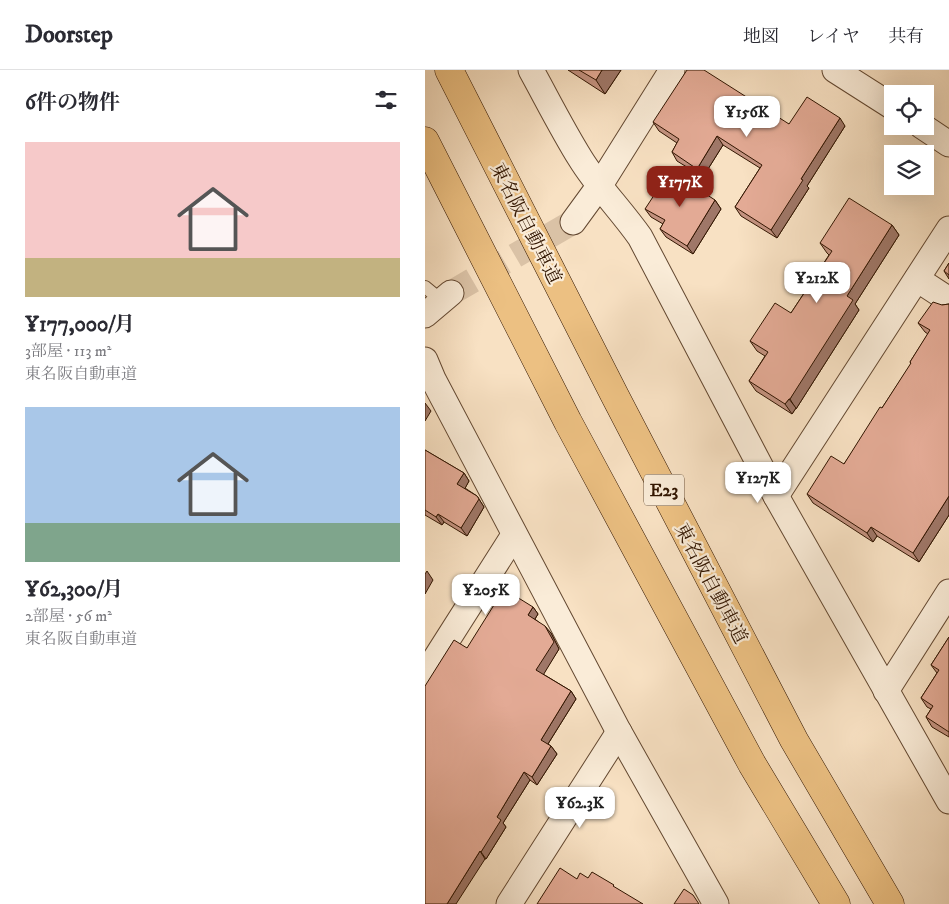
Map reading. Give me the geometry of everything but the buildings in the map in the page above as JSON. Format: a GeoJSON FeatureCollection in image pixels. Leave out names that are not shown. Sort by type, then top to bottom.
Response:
{"type":"FeatureCollection","features":[{"type":"Feature","properties":{"kind":"highway","name":"東名阪自動車道"},"geometry":{"type":"LineString","coordinates":[[449,70],[615,396],[794,740],[890,904]]}},
{"type":"Feature","properties":{"kind":"highway","name":"E23"},"geometry":{"type":"LineString","coordinates":[[425,141],[582,448],[752,764],[836,904]]}},
{"type":"Feature","properties":{"kind":"street"},"geometry":{"type":"LineString","coordinates":[[531,70],[580,158],[640,237],[776,496],[949,801]]}},
{"type":"Feature","properties":{"kind":"street"},"geometry":{"type":"LineString","coordinates":[[573,222],[600,186],[672,70]]}},
{"type":"Feature","properties":{"kind":"street"},"geometry":{"type":"LineString","coordinates":[[835,70],[884,101]]}},
{"type":"Feature","properties":{"kind":"street"},"geometry":{"type":"LineString","coordinates":[[934,134],[949,144]]}},
{"type":"Feature","properties":{"kind":"street"},"geometry":{"type":"LineString","coordinates":[[776,496],[949,229]]}},
{"type":"Feature","properties":{"kind":"street"},"geometry":{"type":"LineString","coordinates":[[917,279],[949,300]]}},
{"type":"Feature","properties":{"kind":"street"},"geometry":{"type":"LineString","coordinates":[[425,360],[433,380],[619,732],[716,904]]}},
{"type":"Feature","properties":{"kind":"street"},"geometry":{"type":"LineString","coordinates":[[425,675],[514,535]]}},
{"type":"Feature","properties":{"kind":"street"},"geometry":{"type":"LineString","coordinates":[[886,691],[949,592]]}},
{"type":"Feature","properties":{"kind":"street"},"geometry":{"type":"LineString","coordinates":[[509,904],[619,732]]}},
{"type":"Feature","properties":{"kind":"tunnel"},"geometry":{"type":"LineString","coordinates":[[451,293],[573,222]]}}]}
